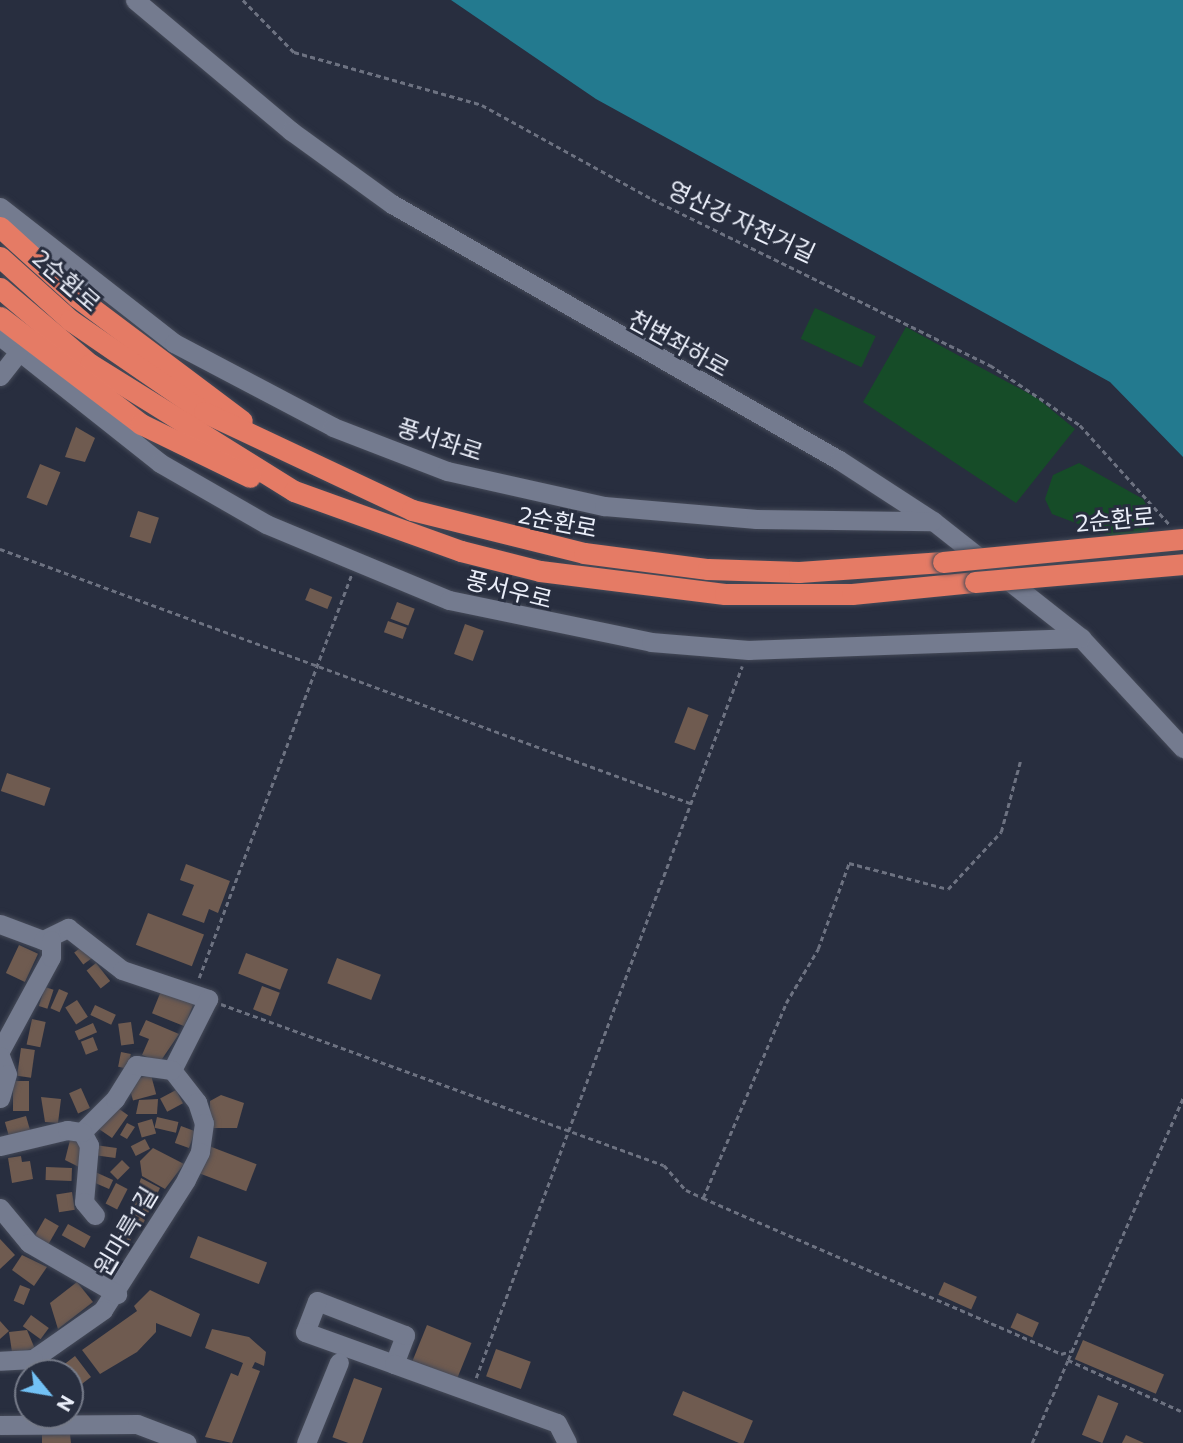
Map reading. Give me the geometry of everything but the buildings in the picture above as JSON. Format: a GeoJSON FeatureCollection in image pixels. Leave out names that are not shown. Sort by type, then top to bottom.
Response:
{"type":"FeatureCollection","features":[{"type":"Feature","properties":{"kind":"highway"},"geometry":{"type":"LineString","coordinates":[[0,226],[76,297],[285,454]]}},
{"type":"Feature","properties":{"kind":"highway","name":"2순환로"},"geometry":{"type":"LineString","coordinates":[[0,257],[126,362],[285,454],[412,510],[584,553],[799,572],[943,562],[1177,533]]}},
{"type":"Feature","properties":{"kind":"highway","name":"2순환로"},"geometry":{"type":"LineString","coordinates":[[0,288],[90,364],[294,491],[503,564],[653,588],[852,594],[1183,564]]}},
{"type":"Feature","properties":{"kind":"highway"},"geometry":{"type":"LineString","coordinates":[[0,317],[141,424],[214,463],[294,491]]}},
{"type":"Feature","properties":{"kind":"street","name":"천변좌하로"},"geometry":{"type":"LineString","coordinates":[[135,0],[291,131],[392,204],[839,460],[933,521],[1081,638],[1183,748]]}},
{"type":"Feature","properties":{"kind":"street","name":"풍서좌로"},"geometry":{"type":"LineString","coordinates":[[0,207],[174,343],[333,427],[447,471],[604,506],[756,519],[933,521]]}},
{"type":"Feature","properties":{"kind":"street","name":"풍서우로"},"geometry":{"type":"LineString","coordinates":[[0,336],[17,354],[160,463],[266,524],[354,565],[449,600],[550,625],[749,650],[1081,638]]}},
{"type":"Feature","properties":{"kind":"street"},"geometry":{"type":"LineString","coordinates":[[0,376],[17,354]]}},
{"type":"Feature","properties":{"kind":"street"},"geometry":{"type":"LineString","coordinates":[[0,924],[51,940]]}},
{"type":"Feature","properties":{"kind":"street"},"geometry":{"type":"LineString","coordinates":[[51,940],[68,928],[122,970],[201,997],[172,1070],[136,1065],[115,1099],[82,1132]]}},
{"type":"Feature","properties":{"kind":"street"},"geometry":{"type":"LineString","coordinates":[[0,1098],[6,1074],[0,1053],[51,957],[51,940]]}},
{"type":"Feature","properties":{"kind":"street","name":"원마륵1길"},"geometry":{"type":"LineString","coordinates":[[0,1361],[33,1359],[117,1294],[200,1152],[204,1123],[197,1102],[172,1070]]}},
{"type":"Feature","properties":{"kind":"street"},"geometry":{"type":"LineString","coordinates":[[0,1146],[67,1130],[82,1132]]}},
{"type":"Feature","properties":{"kind":"street"},"geometry":{"type":"LineString","coordinates":[[82,1132],[89,1145],[84,1202],[95,1215]]}},
{"type":"Feature","properties":{"kind":"street"},"geometry":{"type":"LineString","coordinates":[[0,1209],[29,1243],[117,1294]]}},
{"type":"Feature","properties":{"kind":"street"},"geometry":{"type":"LineString","coordinates":[[394,1364],[405,1335],[317,1301],[305,1332],[557,1423],[567,1443]]}},
{"type":"Feature","properties":{"kind":"street"},"geometry":{"type":"LineString","coordinates":[[306,1443],[339,1362]]}},
{"type":"Feature","properties":{"kind":"street"},"geometry":{"type":"LineString","coordinates":[[0,1425],[136,1424],[187,1443]]}},
{"type":"Feature","properties":{"kind":"path","name":"영산강 자전거길"},"geometry":{"type":"LineString","coordinates":[[243,0],[294,52],[482,105],[652,199],[990,365],[1080,425],[1177,533]]}},
{"type":"Feature","properties":{"kind":"path"},"geometry":{"type":"LineString","coordinates":[[0,549],[690,804]]}},
{"type":"Feature","properties":{"kind":"path"},"geometry":{"type":"LineString","coordinates":[[354,565],[201,997],[664,1165],[687,1190],[703,1198],[1061,1354],[1071,1351]]}},
{"type":"Feature","properties":{"kind":"path"},"geometry":{"type":"LineString","coordinates":[[471,1391],[749,650]]}},
{"type":"Feature","properties":{"kind":"path"},"geometry":{"type":"LineString","coordinates":[[703,1198],[786,1003],[817,949],[849,863],[948,889],[1001,832],[1020,762]]}},
{"type":"Feature","properties":{"kind":"path"},"geometry":{"type":"LineString","coordinates":[[1032,1443],[1183,1098]]}},
{"type":"Feature","properties":{"kind":"path"},"geometry":{"type":"LineString","coordinates":[[1068,1360],[1183,1412]]}},
{"type":"Feature","properties":{"kind":"green space"},"geometry":{"type":"Polygon","coordinates":[[[815,308],[876,336],[861,367],[801,339],[815,308]]]}},
{"type":"Feature","properties":{"kind":"green space"},"geometry":{"type":"Polygon","coordinates":[[[906,327],[1037,398],[1075,429],[1016,503],[863,402],[906,327]]]}},
{"type":"Feature","properties":{"kind":"green space"},"geometry":{"type":"Polygon","coordinates":[[[1079,463],[1143,499],[1154,519],[1144,537],[1110,536],[1052,514],[1045,499],[1053,475],[1079,463]]]}},
{"type":"Feature","properties":{"kind":"water"},"geometry":{"type":"Polygon","coordinates":[[[451,0],[1183,0],[1183,457],[1110,382],[596,99],[451,0]]]}}]}
